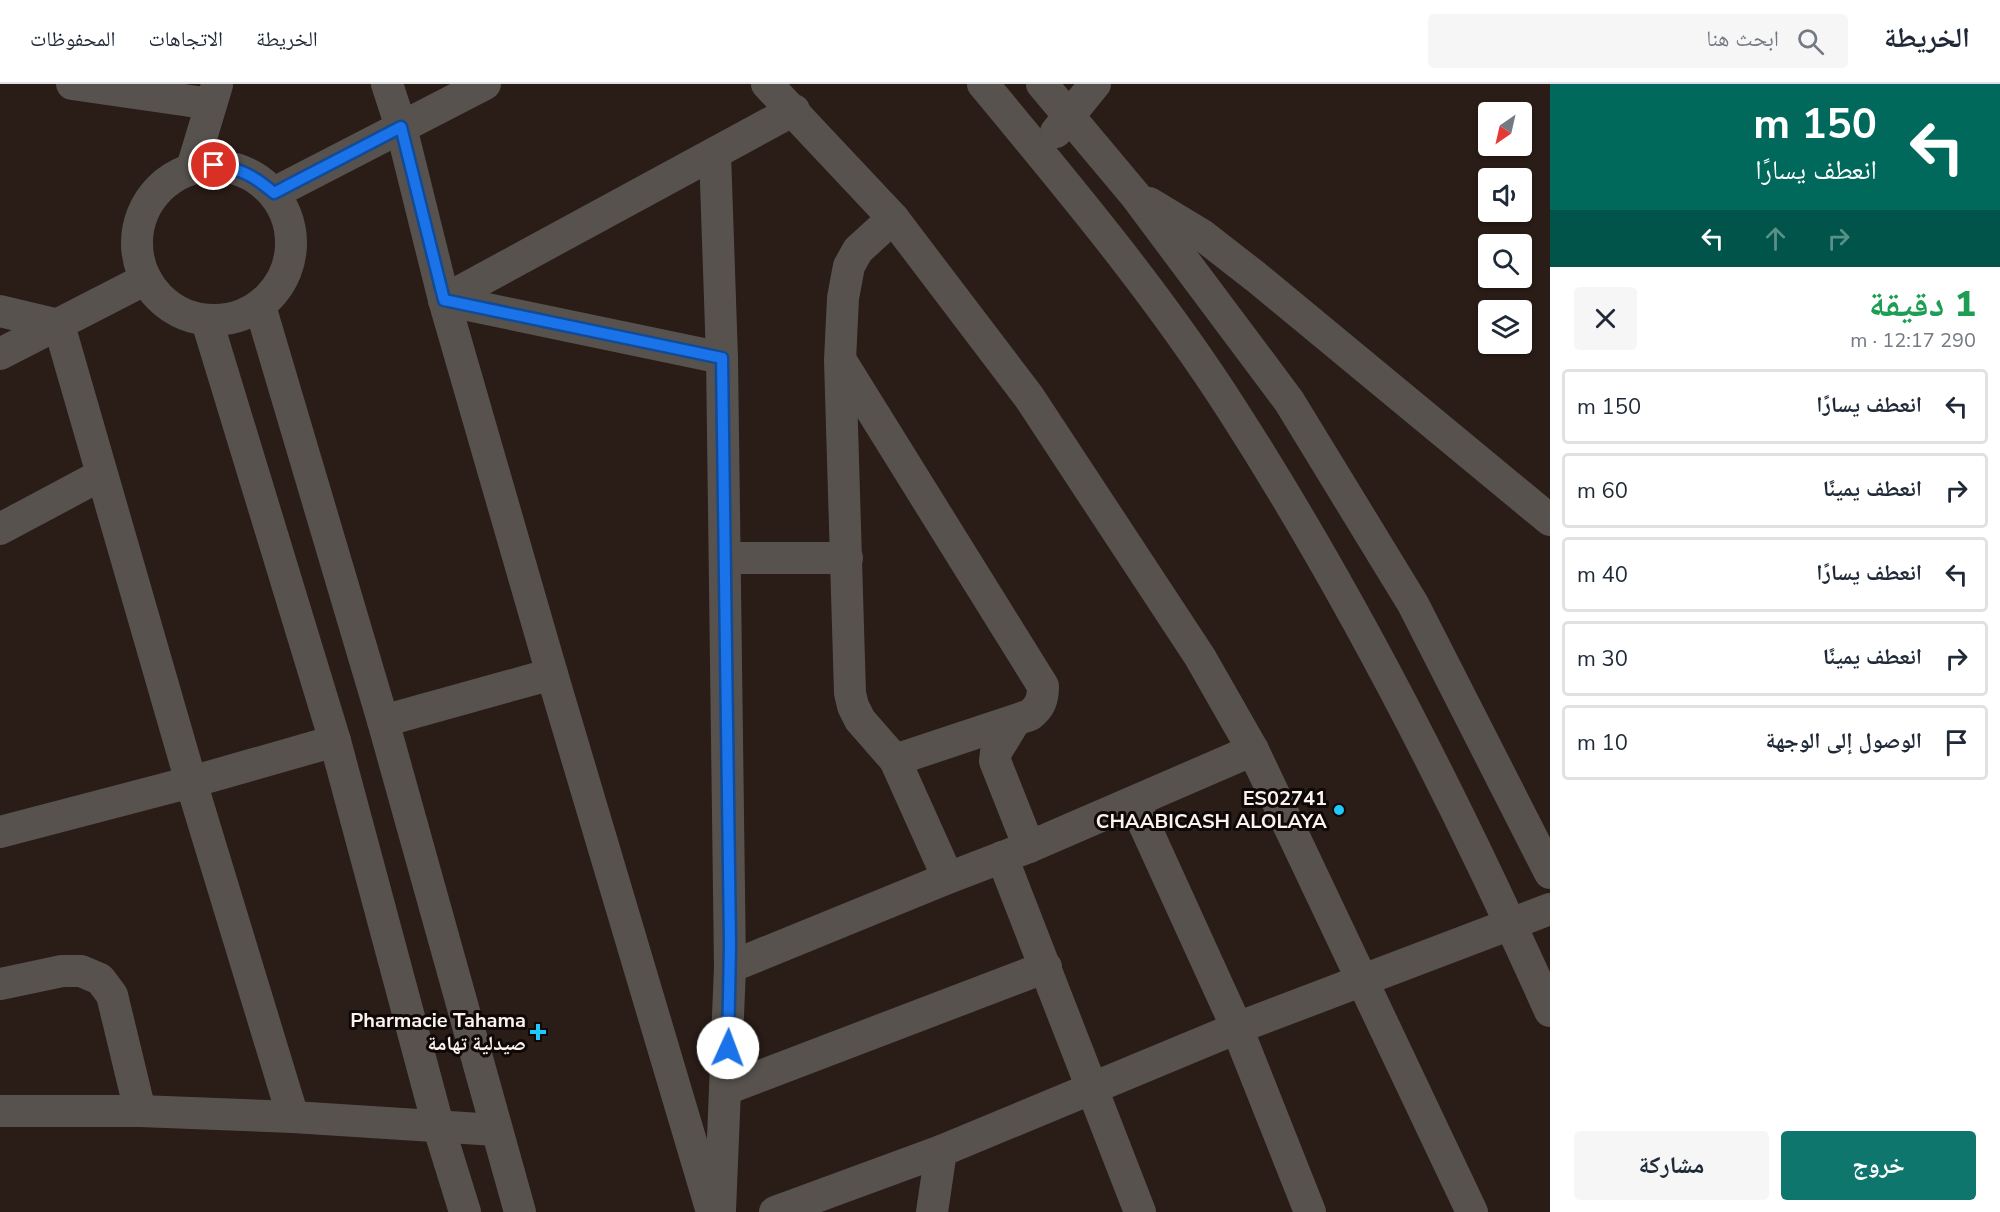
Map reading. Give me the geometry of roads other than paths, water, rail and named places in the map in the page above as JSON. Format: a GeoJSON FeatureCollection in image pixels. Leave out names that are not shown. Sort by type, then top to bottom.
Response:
{"type":"FeatureCollection","features":[{"type":"Feature","properties":{"kind":"street"},"geometry":{"type":"LineString","coordinates":[[72,84],[214,94],[192,168]]}},
{"type":"Feature","properties":{"kind":"street"},"geometry":{"type":"LineString","coordinates":[[387,84],[401,127],[444,300],[552,674],[712,1212]]}},
{"type":"Feature","properties":{"kind":"street"},"geometry":{"type":"LineString","coordinates":[[274,193],[485,84]]}},
{"type":"Feature","properties":{"kind":"street"},"geometry":{"type":"LineString","coordinates":[[767,84],[794,110],[893,218],[1029,397],[1200,657],[1253,750],[1472,1212]]}},
{"type":"Feature","properties":{"kind":"street"},"geometry":{"type":"LineString","coordinates":[[983,84],[1040,152],[1172,323],[1249,438],[1338,587],[1436,771],[1511,924],[1550,1011]]}},
{"type":"Feature","properties":{"kind":"street"},"geometry":{"type":"LineString","coordinates":[[1042,84],[1135,195],[1289,400],[1413,604],[1550,873]]}},
{"type":"Feature","properties":{"kind":"street"},"geometry":{"type":"LineString","coordinates":[[1040,152],[1095,84]]}},
{"type":"Feature","properties":{"kind":"street"},"geometry":{"type":"LineString","coordinates":[[444,300],[794,110]]}},
{"type":"Feature","properties":{"kind":"street"},"geometry":{"type":"LineString","coordinates":[[715,153],[726,558],[730,967],[720,1212]]}},
{"type":"Feature","properties":{"kind":"street"},"geometry":{"type":"LineString","coordinates":[[214,165],[236,169],[257,178],[274,193],[289,221],[292,253],[282,283],[260,306],[235,318],[207,321],[182,314],[161,299],[146,279],[139,261],[136,242],[147,204],[159,188],[174,176],[192,168],[214,165]]}},
{"type":"Feature","properties":{"kind":"street"},"geometry":{"type":"LineString","coordinates":[[1135,195],[1202,235],[1220,249],[1550,520]]}},
{"type":"Feature","properties":{"kind":"street"},"geometry":{"type":"LineString","coordinates":[[893,218],[858,250],[849,266],[843,298],[840,360],[848,558],[850,693],[860,720],[895,760],[948,878]]}},
{"type":"Feature","properties":{"kind":"street"},"geometry":{"type":"LineString","coordinates":[[0,354],[146,279]]}},
{"type":"Feature","properties":{"kind":"street"},"geometry":{"type":"LineString","coordinates":[[444,300],[722,358]]}},
{"type":"Feature","properties":{"kind":"street"},"geometry":{"type":"LineString","coordinates":[[260,306],[383,721],[520,1212]]}},
{"type":"Feature","properties":{"kind":"street"},"geometry":{"type":"LineString","coordinates":[[0,311],[59,325]]}},
{"type":"Feature","properties":{"kind":"street"},"geometry":{"type":"LineString","coordinates":[[207,321],[335,741],[438,1125],[465,1212]]}},
{"type":"Feature","properties":{"kind":"street"},"geometry":{"type":"LineString","coordinates":[[59,325],[191,782],[292,1117]]}},
{"type":"Feature","properties":{"kind":"street"},"geometry":{"type":"LineString","coordinates":[[840,360],[1043,686],[1043,698],[1038,708],[1030,715],[895,760]]}},
{"type":"Feature","properties":{"kind":"street"},"geometry":{"type":"LineString","coordinates":[[0,529],[101,475]]}},
{"type":"Feature","properties":{"kind":"street"},"geometry":{"type":"LineString","coordinates":[[726,558],[848,558]]}},
{"type":"Feature","properties":{"kind":"street"},"geometry":{"type":"LineString","coordinates":[[383,721],[552,674]]}},
{"type":"Feature","properties":{"kind":"street"},"geometry":{"type":"LineString","coordinates":[[1015,721],[996,752],[995,761],[1015,852],[1046,967],[1140,1212]]}},
{"type":"Feature","properties":{"kind":"street"},"geometry":{"type":"LineString","coordinates":[[0,832],[191,782],[335,741]]}},
{"type":"Feature","properties":{"kind":"street"},"geometry":{"type":"LineString","coordinates":[[730,967],[1015,852],[1253,750]]}},
{"type":"Feature","properties":{"kind":"street"},"geometry":{"type":"LineString","coordinates":[[1134,802],[1237,1028],[1310,1212]]}},
{"type":"Feature","properties":{"kind":"street"},"geometry":{"type":"LineString","coordinates":[[775,1212],[940,1151],[1237,1028],[1550,909]]}},
{"type":"Feature","properties":{"kind":"street"},"geometry":{"type":"LineString","coordinates":[[726,1089],[1046,967]]}},
{"type":"Feature","properties":{"kind":"street"},"geometry":{"type":"LineString","coordinates":[[0,984],[62,971],[81,971],[99,979],[112,995],[140,1110]]}},
{"type":"Feature","properties":{"kind":"street"},"geometry":{"type":"LineString","coordinates":[[0,1111],[140,1110],[496,1130]]}},
{"type":"Feature","properties":{"kind":"street"},"geometry":{"type":"LineString","coordinates":[[932,1212],[940,1151]]}},
{"type":"Feature","properties":{"kind":"place","name":"ES02741 CHAABICASH ALOLAYA"},"geometry":{"type":"Point","coordinates":[1339,810]}},
{"type":"Feature","properties":{"kind":"place","name":"Pharmacie Tahama صيدلية تهامة"},"geometry":{"type":"Point","coordinates":[538,1032]}}]}
